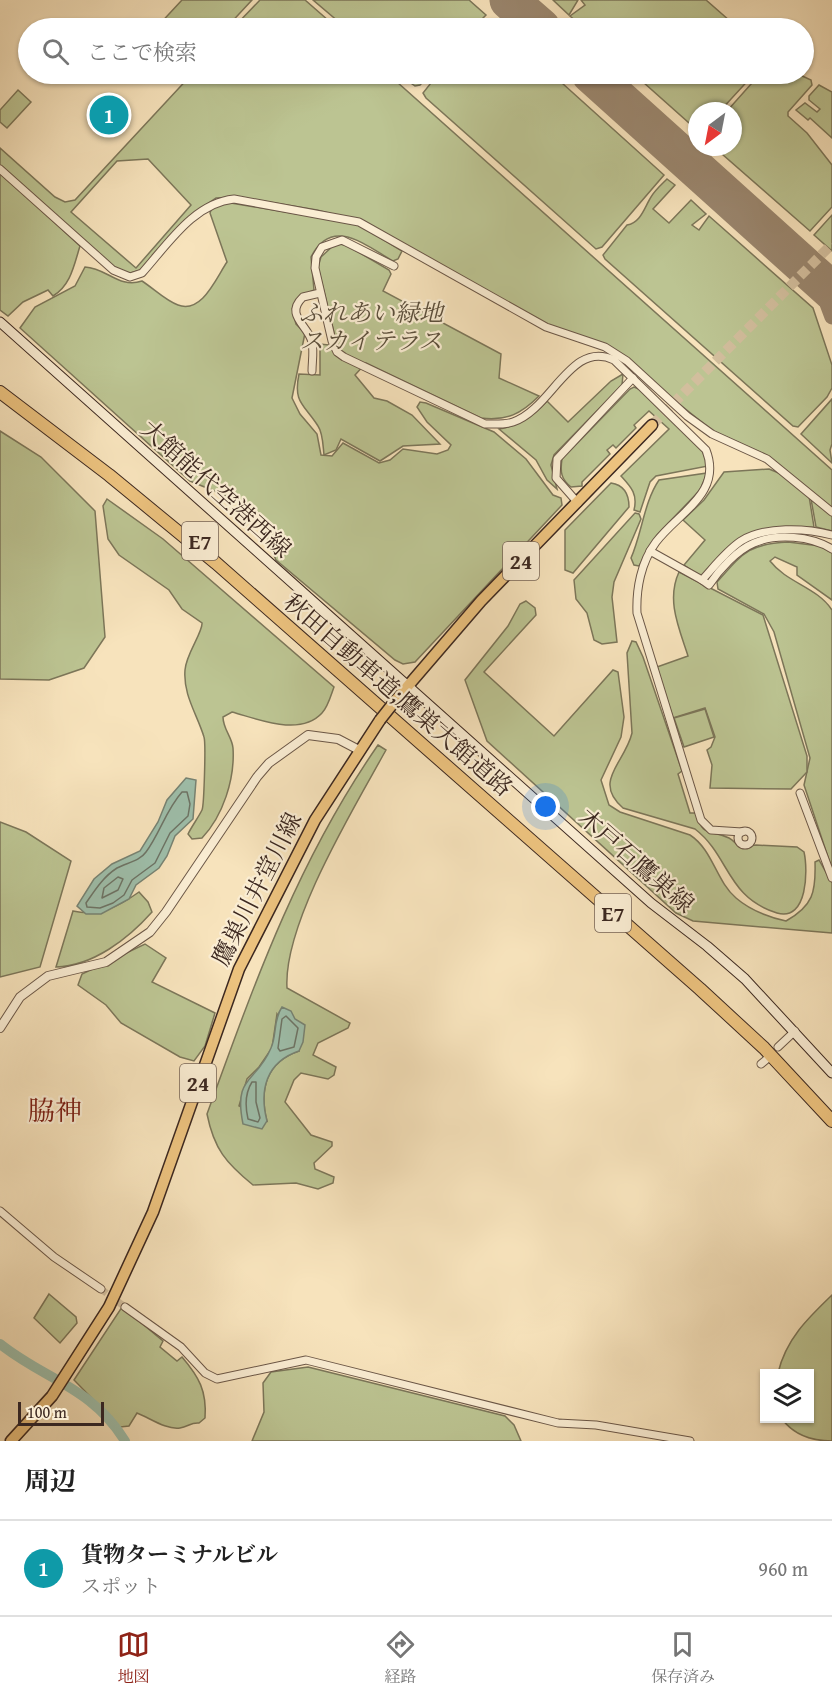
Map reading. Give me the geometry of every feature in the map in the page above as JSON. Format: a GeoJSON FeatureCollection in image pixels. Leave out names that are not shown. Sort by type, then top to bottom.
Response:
{"type":"FeatureCollection","features":[{"type":"Feature","properties":{"kind":"highway"},"geometry":{"type":"LineString","coordinates":[[0,383],[51,426]]}},
{"type":"Feature","properties":{"kind":"highway"},"geometry":{"type":"LineString","coordinates":[[0,394],[51,426]]}},
{"type":"Feature","properties":{"kind":"highway","name":"秋田自動車道;鷹巣大館道路"},"geometry":{"type":"LineString","coordinates":[[51,426],[180,524],[258,591],[734,1013],[771,1047],[832,1111]]}},
{"type":"Feature","properties":{"kind":"highway","name":"秋田自動車道;鷹巣大館道路"},"geometry":{"type":"LineString","coordinates":[[51,426],[216,563],[700,989],[764,1048],[832,1121]]}},
{"type":"Feature","properties":{"kind":"main road","name":"大館能代空港西線"},"geometry":{"type":"LineString","coordinates":[[0,322],[407,685]]}},
{"type":"Feature","properties":{"kind":"main road","name":"鷹巣川井堂川線"},"geometry":{"type":"LineString","coordinates":[[11,1441],[52,1396],[109,1307],[153,1212],[239,969],[298,851],[359,750],[407,685],[473,609],[652,425]]}},
{"type":"Feature","properties":{"kind":"main road","name":"木戸石鷹巣線"},"geometry":{"type":"LineString","coordinates":[[407,685],[651,903],[726,961],[795,1031],[832,1073]]}},
{"type":"Feature","properties":{"kind":"street"},"geometry":{"type":"LineString","coordinates":[[0,169],[113,270],[130,277],[142,273],[199,212],[220,200],[234,199],[359,222],[546,327],[605,347],[627,361],[687,416],[712,434],[767,459],[832,512]]}},
{"type":"Feature","properties":{"kind":"street"},"geometry":{"type":"LineString","coordinates":[[394,266],[346,241],[330,242],[322,247],[316,257],[315,268],[337,352],[484,424],[502,424],[524,417],[578,364],[594,354],[615,360],[706,450],[712,463],[710,480],[705,489],[650,551],[639,584],[637,613],[681,758],[705,825],[711,830],[742,832]]}},
{"type":"Feature","properties":{"kind":"street"},"geometry":{"type":"LineString","coordinates":[[312,371],[312,340],[296,318],[295,310],[303,297],[320,293]]}},
{"type":"Feature","properties":{"kind":"street"},"geometry":{"type":"LineString","coordinates":[[578,503],[556,478],[556,459],[633,378]]}},
{"type":"Feature","properties":{"kind":"street"},"geometry":{"type":"LineString","coordinates":[[702,580],[734,547],[759,534],[791,530],[817,531],[832,535]]}},
{"type":"Feature","properties":{"kind":"street"},"geometry":{"type":"LineString","coordinates":[[650,551],[709,585],[731,560],[756,542],[804,538],[832,549]]}},
{"type":"Feature","properties":{"kind":"street"},"geometry":{"type":"LineString","coordinates":[[0,1028],[20,997],[48,976],[106,962],[150,932],[269,763],[308,735],[338,739],[359,750]]}},
{"type":"Feature","properties":{"kind":"street"},"geometry":{"type":"LineString","coordinates":[[800,793],[832,878]]}},
{"type":"Feature","properties":{"kind":"street"},"geometry":{"type":"LineString","coordinates":[[778,1047],[795,1031]]}},
{"type":"Feature","properties":{"kind":"street"},"geometry":{"type":"LineString","coordinates":[[0,1211],[54,1257],[101,1289]]}},
{"type":"Feature","properties":{"kind":"street"},"geometry":{"type":"LineString","coordinates":[[125,1307],[181,1347],[205,1373],[217,1378],[306,1360],[558,1423],[596,1425],[690,1441]]}},
{"type":"Feature","properties":{"kind":"green space"},"geometry":{"type":"Polygon","coordinates":[[[182,0],[252,0],[235,18],[165,18],[182,0]]]}},
{"type":"Feature","properties":{"kind":"green space"},"geometry":{"type":"Polygon","coordinates":[[[260,0],[305,0],[326,18],[243,18],[260,0]]]}},
{"type":"Feature","properties":{"kind":"green space"},"geometry":{"type":"Polygon","coordinates":[[[313,0],[469,0],[486,15],[483,18],[334,18],[313,0]]]}},
{"type":"Feature","properties":{"kind":"green space"},"geometry":{"type":"Polygon","coordinates":[[[553,0],[578,0],[569,15],[553,0]]]}},
{"type":"Feature","properties":{"kind":"green space"},"geometry":{"type":"Polygon","coordinates":[[[581,0],[706,0],[727,18],[572,18],[570,16],[585,5],[581,0]]]}},
{"type":"Feature","properties":{"kind":"green space"},"geometry":{"type":"Polygon","coordinates":[[[183,84],[399,84],[832,470],[832,508],[768,456],[713,431],[604,344],[549,326],[363,222],[317,210],[238,197],[216,198],[197,211],[141,270],[127,274],[113,268],[0,167],[0,148],[55,197],[65,202],[75,200],[183,84]],[[148,159],[117,161],[71,212],[136,268],[191,205],[148,159]]]}},
{"type":"Feature","properties":{"kind":"green space"},"geometry":{"type":"Polygon","coordinates":[[[430,84],[563,84],[664,175],[602,247],[596,249],[423,93],[430,84]]]}},
{"type":"Feature","properties":{"kind":"green space"},"geometry":{"type":"Polygon","coordinates":[[[645,84],[745,84],[728,102],[688,102],[688,122],[645,84]]]}},
{"type":"Feature","properties":{"kind":"green space"},"geometry":{"type":"Polygon","coordinates":[[[751,84],[812,84],[788,112],[788,116],[807,133],[832,165],[832,207],[810,231],[724,156],[742,156],[742,102],[735,102],[751,84]]]}},
{"type":"Feature","properties":{"kind":"green space"},"geometry":{"type":"Polygon","coordinates":[[[819,85],[832,92],[832,138],[810,118],[808,120],[796,110],[805,103],[817,112],[820,109],[809,100],[809,96],[819,85]]]}},
{"type":"Feature","properties":{"kind":"green space"},"geometry":{"type":"Polygon","coordinates":[[[18,90],[31,102],[7,128],[0,122],[0,110],[18,90]]]}},
{"type":"Feature","properties":{"kind":"green space"},"geometry":{"type":"Polygon","coordinates":[[[0,172],[80,246],[71,274],[59,291],[53,296],[48,290],[23,302],[8,316],[0,310],[0,172]]]}},
{"type":"Feature","properties":{"kind":"green space"},"geometry":{"type":"Polygon","coordinates":[[[667,179],[675,185],[653,209],[669,223],[691,200],[706,214],[692,225],[699,230],[709,216],[813,308],[832,365],[832,388],[827,397],[798,427],[793,426],[605,259],[603,255],[627,225],[639,218],[653,194],[667,179]]]}},
{"type":"Feature","properties":{"kind":"green space"},"geometry":{"type":"Polygon","coordinates":[[[225,202],[358,224],[402,251],[398,259],[393,261],[360,242],[339,236],[329,238],[319,245],[311,257],[314,290],[301,296],[292,309],[296,324],[305,333],[292,398],[300,414],[317,434],[321,455],[332,456],[343,443],[379,463],[390,460],[403,449],[437,454],[448,450],[451,445],[427,422],[417,407],[420,402],[426,403],[494,432],[526,459],[553,495],[561,498],[562,505],[415,662],[403,664],[395,660],[276,560],[257,514],[241,502],[190,481],[20,328],[35,307],[75,286],[85,267],[93,268],[126,282],[142,281],[178,305],[187,306],[201,300],[227,262],[210,213],[213,205],[225,202]]]}},
{"type":"Feature","properties":{"kind":"green space"},"geometry":{"type":"Polygon","coordinates":[[[832,215],[832,251],[814,235],[832,215]]]}},
{"type":"Feature","properties":{"kind":"green space","name":"ふれあい緑地 スカイテラス"},"geometry":{"type":"Polygon","coordinates":[[[336,243],[348,246],[389,270],[391,274],[383,291],[501,354],[499,378],[539,396],[513,415],[490,419],[481,418],[366,363],[355,375],[374,398],[387,401],[412,415],[440,444],[403,446],[380,461],[341,439],[336,450],[324,455],[321,432],[301,403],[297,391],[299,374],[320,375],[320,344],[329,345],[336,341],[318,267],[321,257],[336,243]]]}},
{"type":"Feature","properties":{"kind":"green space"},"geometry":{"type":"Polygon","coordinates":[[[623,374],[622,385],[554,455],[551,465],[557,489],[547,480],[536,460],[499,429],[526,420],[547,401],[568,422],[611,381],[623,374]]]}},
{"type":"Feature","properties":{"kind":"green space"},"geometry":{"type":"Polygon","coordinates":[[[634,387],[641,390],[702,450],[708,466],[656,476],[650,482],[640,512],[634,510],[634,495],[631,487],[621,476],[669,429],[649,411],[634,425],[636,428],[616,448],[613,445],[607,450],[610,454],[582,482],[582,486],[571,487],[563,478],[561,471],[562,459],[634,387]]]}},
{"type":"Feature","properties":{"kind":"green space"},"geometry":{"type":"Polygon","coordinates":[[[832,399],[830,450],[832,463],[801,434],[832,399]]]}},
{"type":"Feature","properties":{"kind":"green space"},"geometry":{"type":"Polygon","coordinates":[[[0,431],[41,457],[95,511],[105,637],[84,668],[49,680],[0,679],[0,431]]]}},
{"type":"Feature","properties":{"kind":"green space"},"geometry":{"type":"Polygon","coordinates":[[[769,469],[786,476],[809,496],[814,527],[776,528],[750,534],[728,549],[702,577],[684,565],[705,540],[683,520],[704,500],[724,472],[769,469]]]}},
{"type":"Feature","properties":{"kind":"green space"},"geometry":{"type":"Polygon","coordinates":[[[707,473],[700,490],[658,534],[639,566],[634,565],[631,558],[646,508],[659,480],[707,473]]]}},
{"type":"Feature","properties":{"kind":"green space"},"geometry":{"type":"Polygon","coordinates":[[[611,483],[625,491],[629,507],[573,573],[565,570],[565,530],[611,483]]]}},
{"type":"Feature","properties":{"kind":"green space"},"geometry":{"type":"Polygon","coordinates":[[[107,499],[163,539],[334,687],[322,713],[302,724],[266,722],[232,712],[223,717],[233,748],[230,784],[222,808],[202,838],[192,839],[188,834],[202,810],[205,750],[204,737],[186,688],[185,670],[202,623],[182,609],[169,590],[119,555],[108,539],[103,506],[107,499]]]}},
{"type":"Feature","properties":{"kind":"green space"},"geometry":{"type":"Polygon","coordinates":[[[811,499],[832,515],[832,531],[816,527],[811,499]]]}},
{"type":"Feature","properties":{"kind":"green space"},"geometry":{"type":"Polygon","coordinates":[[[635,513],[639,514],[641,519],[614,582],[612,597],[617,642],[602,644],[594,640],[587,613],[576,599],[574,580],[635,513]]]}},
{"type":"Feature","properties":{"kind":"green space"},"geometry":{"type":"Polygon","coordinates":[[[788,542],[820,546],[832,553],[832,600],[797,575],[797,567],[775,557],[770,561],[785,575],[826,602],[832,610],[832,869],[804,785],[810,758],[774,632],[764,614],[718,589],[717,582],[747,552],[764,545],[788,542]]]}},
{"type":"Feature","properties":{"kind":"green space"},"geometry":{"type":"Polygon","coordinates":[[[679,572],[763,615],[807,756],[807,772],[791,789],[710,788],[712,765],[707,750],[711,747],[715,737],[705,708],[673,718],[657,667],[688,656],[675,614],[675,582],[679,572]]]}},
{"type":"Feature","properties":{"kind":"green space"},"geometry":{"type":"Polygon","coordinates":[[[526,601],[535,608],[536,615],[484,672],[554,736],[613,670],[618,672],[624,717],[621,737],[601,780],[609,805],[620,812],[690,835],[704,849],[729,891],[736,898],[766,915],[786,921],[802,910],[811,897],[815,882],[815,862],[819,860],[832,883],[832,933],[693,921],[676,913],[487,741],[465,680],[508,626],[520,604],[526,601]]]}},
{"type":"Feature","properties":{"kind":"green space"},"geometry":{"type":"Polygon","coordinates":[[[632,641],[636,642],[643,657],[682,771],[678,774],[690,813],[696,813],[704,830],[729,838],[740,847],[756,845],[797,847],[804,852],[806,870],[804,892],[795,910],[787,914],[777,913],[760,906],[748,897],[738,887],[715,851],[695,829],[623,808],[614,798],[610,789],[610,780],[632,733],[627,653],[632,641]]]}},
{"type":"Feature","properties":{"kind":"green space"},"geometry":{"type":"Polygon","coordinates":[[[705,709],[714,737],[684,747],[674,718],[705,709]]]}},
{"type":"Feature","properties":{"kind":"green space"},"geometry":{"type":"Polygon","coordinates":[[[378,745],[386,750],[340,834],[308,900],[296,932],[289,962],[287,988],[350,1023],[348,1028],[318,1043],[313,1055],[336,1067],[334,1075],[328,1079],[301,1073],[294,1080],[285,1102],[311,1135],[332,1142],[332,1146],[314,1163],[315,1169],[334,1177],[333,1183],[318,1189],[296,1183],[253,1185],[235,1170],[222,1154],[213,1137],[207,1114],[280,924],[324,833],[378,745]],[[277,1014],[272,1048],[259,1067],[247,1079],[239,1106],[267,1121],[264,1099],[268,1078],[279,1062],[299,1051],[277,1014]]]}},
{"type":"Feature","properties":{"kind":"green space"},"geometry":{"type":"Polygon","coordinates":[[[0,822],[26,832],[71,861],[40,967],[0,977],[0,822]]]}},
{"type":"Feature","properties":{"kind":"green space"},"geometry":{"type":"Polygon","coordinates":[[[139,892],[148,902],[152,912],[132,932],[109,949],[83,962],[56,967],[73,911],[100,912],[139,892]]]}},
{"type":"Feature","properties":{"kind":"green space"},"geometry":{"type":"Polygon","coordinates":[[[145,944],[166,958],[152,982],[215,1013],[205,1046],[194,1061],[180,1057],[121,1023],[106,1005],[78,985],[82,974],[145,944]]]}},
{"type":"Feature","properties":{"kind":"green space"},"geometry":{"type":"Polygon","coordinates":[[[49,1294],[76,1317],[77,1323],[60,1343],[34,1318],[49,1294]]]}},
{"type":"Feature","properties":{"kind":"green space"},"geometry":{"type":"Polygon","coordinates":[[[832,1295],[832,1441],[804,1436],[785,1423],[814,1423],[814,1369],[779,1369],[792,1339],[832,1295]]]}},
{"type":"Feature","properties":{"kind":"green space"},"geometry":{"type":"Polygon","coordinates":[[[122,1307],[163,1341],[160,1347],[177,1361],[182,1357],[193,1371],[201,1385],[205,1400],[205,1418],[199,1423],[175,1428],[137,1413],[129,1426],[120,1427],[74,1380],[122,1307]]]}},
{"type":"Feature","properties":{"kind":"green space"},"geometry":{"type":"Polygon","coordinates":[[[308,1367],[505,1416],[514,1425],[521,1441],[252,1441],[264,1412],[263,1383],[271,1372],[308,1367]]]}},
{"type":"Feature","properties":{"kind":"water"},"geometry":{"type":"Polygon","coordinates":[[[186,778],[196,780],[193,819],[175,836],[159,868],[136,885],[129,899],[101,914],[86,914],[77,906],[94,879],[112,864],[140,851],[158,822],[167,800],[186,778]]]}},
{"type":"Feature","properties":{"kind":"water"},"geometry":{"type":"Polygon","coordinates":[[[282,1007],[291,1011],[295,1019],[305,1025],[303,1042],[299,1051],[279,1062],[268,1078],[264,1099],[267,1121],[262,1129],[243,1124],[241,1097],[248,1081],[265,1060],[271,1048],[277,1017],[282,1007]]]}},
{"type":"Feature","properties":{"kind":"waterway"},"geometry":{"type":"LineString","coordinates":[[0,1344],[83,1396],[98,1408],[125,1441]]}},
{"type":"Feature","properties":{"kind":"taxiway"},"geometry":{"type":"LineString","coordinates":[[817,277],[832,317]]}},
{"type":"Feature","properties":{"kind":"runway"},"geometry":{"type":"LineString","coordinates":[[509,0],[530,18]]}},
{"type":"Feature","properties":{"kind":"runway"},"geometry":{"type":"LineString","coordinates":[[602,84],[832,291]]}},
{"type":"Feature","properties":{"kind":"tunnel"},"geometry":{"type":"LineString","coordinates":[[652,425],[832,244]]}},
{"type":"Feature","properties":{"kind":"tunnel"},"geometry":{"type":"LineString","coordinates":[[101,1289],[125,1307]]}},
{"type":"Feature","properties":{"kind":"place","name":"貨物ターミナルビル"},"geometry":{"type":"Point","coordinates":[109,115]}},
{"type":"Feature","properties":{"kind":"district","name":"脇神"},"geometry":{"type":"Point","coordinates":[55,1111]}}]}
